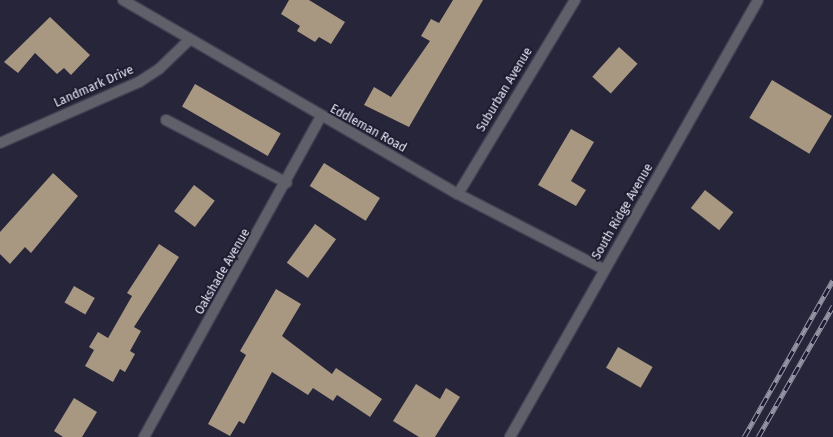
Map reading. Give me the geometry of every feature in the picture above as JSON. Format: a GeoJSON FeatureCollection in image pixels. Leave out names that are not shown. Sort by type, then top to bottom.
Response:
{"type":"FeatureCollection","features":[{"type":"Feature","properties":{"kind":"street","name":"Eddleman Road"},"geometry":{"type":"LineString","coordinates":[[123,0],[321,117],[458,194],[605,270]]}},
{"type":"Feature","properties":{"kind":"street","name":"Suburban Avenue"},"geometry":{"type":"LineString","coordinates":[[458,194],[574,0]]}},
{"type":"Feature","properties":{"kind":"street","name":"South Ridge Avenue"},"geometry":{"type":"LineString","coordinates":[[510,437],[758,0]]}},
{"type":"Feature","properties":{"kind":"street","name":"Landmark Drive"},"geometry":{"type":"LineString","coordinates":[[0,142],[139,82],[159,70],[189,40]]}},
{"type":"Feature","properties":{"kind":"street","name":"Oakshade Avenue"},"geometry":{"type":"LineString","coordinates":[[144,437],[287,183],[321,117]]}},
{"type":"Feature","properties":{"kind":"street"},"geometry":{"type":"LineString","coordinates":[[166,120],[287,183]]}},
{"type":"Feature","properties":{"kind":"building"},"geometry":{"type":"Polygon","coordinates":[[[289,0],[309,0],[345,22],[331,44],[319,37],[315,42],[297,31],[300,26],[281,14],[289,0]]]}},
{"type":"Feature","properties":{"kind":"building"},"geometry":{"type":"Polygon","coordinates":[[[453,0],[483,0],[409,127],[364,105],[374,87],[391,97],[430,41],[421,36],[431,19],[439,23],[453,0]]]}},
{"type":"Feature","properties":{"kind":"building"},"geometry":{"type":"Polygon","coordinates":[[[50,17],[90,55],[71,75],[64,68],[57,74],[35,53],[18,73],[4,62],[50,17]]]}},
{"type":"Feature","properties":{"kind":"building"},"geometry":{"type":"Polygon","coordinates":[[[619,47],[638,64],[611,93],[592,77],[619,47]]]}},
{"type":"Feature","properties":{"kind":"building"},"geometry":{"type":"Polygon","coordinates":[[[772,80],[832,116],[809,154],[749,118],[772,80]]]}},
{"type":"Feature","properties":{"kind":"building"},"geometry":{"type":"Polygon","coordinates":[[[195,84],[281,134],[268,156],[182,107],[195,84]]]}},
{"type":"Feature","properties":{"kind":"building"},"geometry":{"type":"Polygon","coordinates":[[[571,129],[594,142],[571,181],[586,190],[576,206],[538,185],[571,129]]]}},
{"type":"Feature","properties":{"kind":"building"},"geometry":{"type":"Polygon","coordinates":[[[324,163],[380,198],[366,221],[310,186],[324,163]]]}},
{"type":"Feature","properties":{"kind":"building"},"geometry":{"type":"Polygon","coordinates":[[[53,173],[78,196],[31,253],[25,247],[10,264],[0,254],[0,232],[53,173]]]}},
{"type":"Feature","properties":{"kind":"building"},"geometry":{"type":"Polygon","coordinates":[[[194,185],[215,201],[195,227],[174,211],[194,185]]]}},
{"type":"Feature","properties":{"kind":"building"},"geometry":{"type":"Polygon","coordinates":[[[705,190],[733,212],[719,230],[691,208],[705,190]]]}},
{"type":"Feature","properties":{"kind":"building"},"geometry":{"type":"Polygon","coordinates":[[[315,224],[336,239],[308,278],[287,263],[315,224]]]}},
{"type":"Feature","properties":{"kind":"building"},"geometry":{"type":"Polygon","coordinates":[[[159,244],[179,257],[134,327],[141,331],[130,351],[135,354],[125,372],[120,369],[113,382],[85,366],[94,350],[89,347],[98,332],[108,338],[132,296],[127,293],[159,244]]]}},
{"type":"Feature","properties":{"kind":"building"},"geometry":{"type":"Polygon","coordinates":[[[74,286],[95,298],[85,314],[65,302],[74,286]]]}},
{"type":"Feature","properties":{"kind":"building"},"geometry":{"type":"Polygon","coordinates":[[[276,289],[301,304],[282,336],[332,374],[336,368],[382,399],[370,417],[337,395],[333,401],[313,388],[308,395],[272,372],[244,424],[239,421],[230,436],[208,424],[246,355],[240,351],[276,289]]]}},
{"type":"Feature","properties":{"kind":"building"},"geometry":{"type":"Polygon","coordinates":[[[618,347],[653,367],[641,388],[606,368],[618,347]]]}},
{"type":"Feature","properties":{"kind":"building"},"geometry":{"type":"Polygon","coordinates":[[[416,384],[440,399],[446,388],[460,397],[435,437],[419,437],[393,421],[416,384]]]}},
{"type":"Feature","properties":{"kind":"building"},"geometry":{"type":"Polygon","coordinates":[[[74,398],[97,412],[82,437],[63,437],[54,431],[74,398]]]}},
{"type":"Feature","properties":{"kind":"railway"},"geometry":{"type":"LineString","coordinates":[[744,437],[833,280]]}},
{"type":"Feature","properties":{"kind":"railway"},"geometry":{"type":"LineString","coordinates":[[758,437],[833,306]]}}]}
